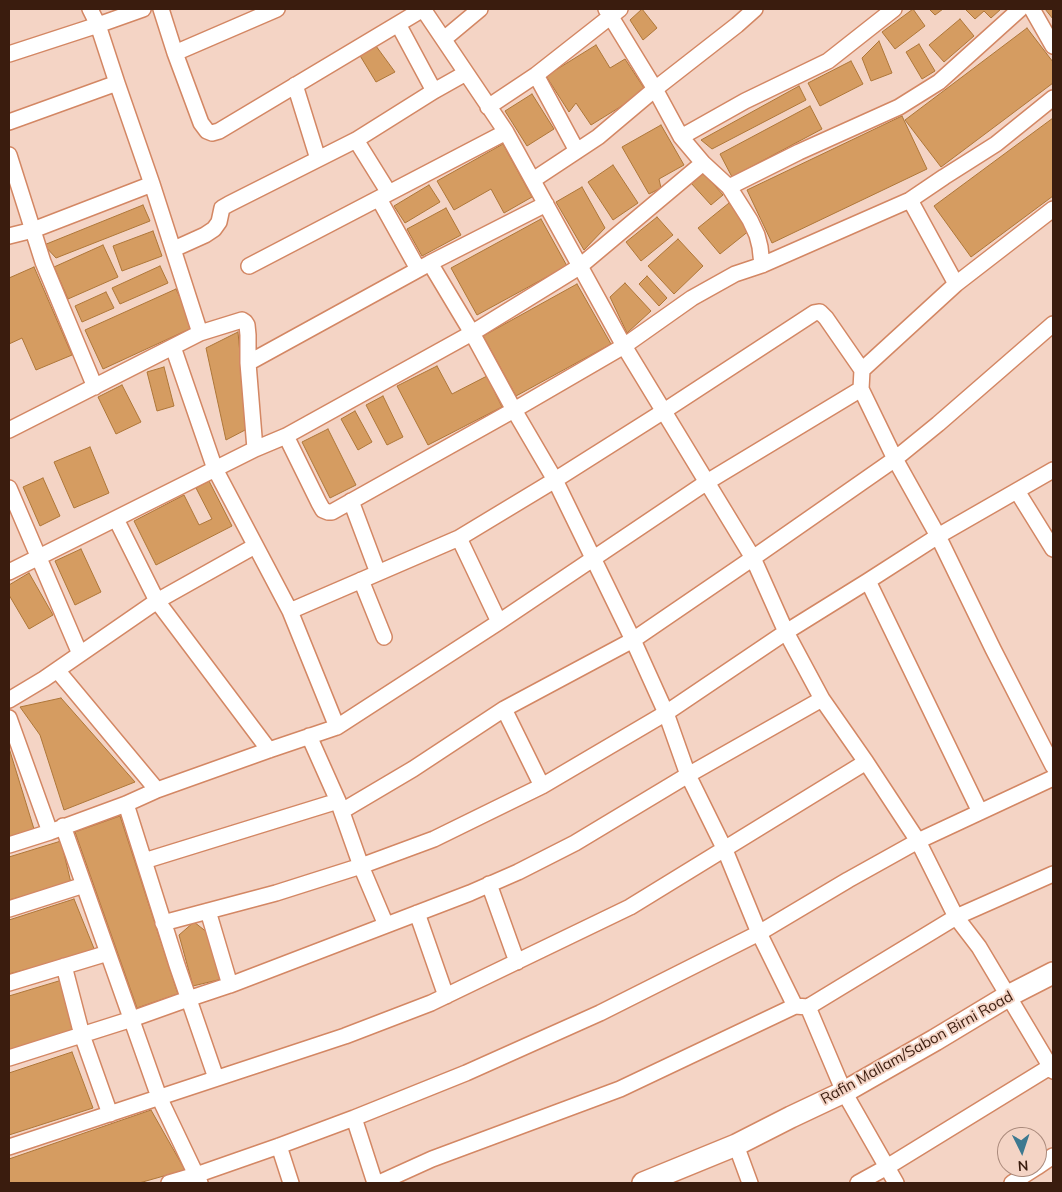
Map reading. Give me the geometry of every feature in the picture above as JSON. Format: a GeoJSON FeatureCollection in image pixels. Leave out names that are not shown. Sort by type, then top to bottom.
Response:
{"type":"FeatureCollection","features":[{"type":"Feature","properties":{"kind":"street"},"geometry":{"type":"LineString","coordinates":[[90,9],[98,26],[152,184],[200,333]]}},
{"type":"Feature","properties":{"kind":"street"},"geometry":{"type":"LineString","coordinates":[[9,54],[98,26],[143,9]]}},
{"type":"Feature","properties":{"kind":"street"},"geometry":{"type":"LineString","coordinates":[[160,9],[201,123],[207,131],[212,133],[219,131],[423,9],[506,132],[624,346],[753,558],[786,632],[822,698],[918,841],[956,917],[979,947],[1052,1068],[858,1183]]}},
{"type":"Feature","properties":{"kind":"street"},"geometry":{"type":"LineString","coordinates":[[175,53],[277,9]]}},
{"type":"Feature","properties":{"kind":"street"},"geometry":{"type":"LineString","coordinates":[[444,39],[480,9]]}},
{"type":"Feature","properties":{"kind":"street"},"geometry":{"type":"LineString","coordinates":[[533,180],[598,137],[655,89],[738,25],[755,9]]}},
{"type":"Feature","properties":{"kind":"street"},"geometry":{"type":"LineString","coordinates":[[729,187],[799,152],[899,107],[939,82],[1020,9]]}},
{"type":"Feature","properties":{"kind":"street"},"geometry":{"type":"LineString","coordinates":[[1032,9],[1053,46]]}},
{"type":"Feature","properties":{"kind":"street"},"geometry":{"type":"LineString","coordinates":[[681,137],[745,102],[828,61],[891,10]]}},
{"type":"Feature","properties":{"kind":"street"},"geometry":{"type":"LineString","coordinates":[[488,107],[536,75],[612,12],[681,137],[703,163],[729,187],[750,220],[757,235],[762,265]]}},
{"type":"Feature","properties":{"kind":"street"},"geometry":{"type":"LineString","coordinates":[[398,24],[434,90]]}},
{"type":"Feature","properties":{"kind":"street"},"geometry":{"type":"LineString","coordinates":[[174,249],[214,229],[219,222],[222,208],[356,140],[434,90],[466,73]]}},
{"type":"Feature","properties":{"kind":"street"},"geometry":{"type":"LineString","coordinates":[[536,75],[577,151]]}},
{"type":"Feature","properties":{"kind":"street"},"geometry":{"type":"LineString","coordinates":[[9,122],[117,83]]}},
{"type":"Feature","properties":{"kind":"street"},"geometry":{"type":"LineString","coordinates":[[295,85],[318,159]]}},
{"type":"Feature","properties":{"kind":"street"},"geometry":{"type":"LineString","coordinates":[[286,436],[323,510],[332,512],[624,346],[692,298],[735,274],[762,265],[910,200],[996,144],[1053,98]]}},
{"type":"Feature","properties":{"kind":"street"},"geometry":{"type":"LineString","coordinates":[[249,266],[506,132]]}},
{"type":"Feature","properties":{"kind":"street"},"geometry":{"type":"LineString","coordinates":[[356,140],[384,196],[424,266],[472,332],[514,410],[555,480],[594,558],[666,713],[688,775],[725,850],[759,933],[802,1006],[844,1092],[896,1183]]}},
{"type":"Feature","properties":{"kind":"street"},"geometry":{"type":"LineString","coordinates":[[9,155],[43,262],[95,387]]}},
{"type":"Feature","properties":{"kind":"street"},"geometry":{"type":"LineString","coordinates":[[9,572],[255,449],[286,436],[472,332],[579,267],[703,163]]}},
{"type":"Feature","properties":{"kind":"street"},"geometry":{"type":"LineString","coordinates":[[9,236],[33,230],[152,184]]}},
{"type":"Feature","properties":{"kind":"street"},"geometry":{"type":"LineString","coordinates":[[910,200],[956,284]]}},
{"type":"Feature","properties":{"kind":"street"},"geometry":{"type":"LineString","coordinates":[[248,363],[424,266],[546,204]]}},
{"type":"Feature","properties":{"kind":"street"},"geometry":{"type":"LineString","coordinates":[[862,370],[956,284],[1053,209]]}},
{"type":"Feature","properties":{"kind":"street"},"geometry":{"type":"LineString","coordinates":[[290,611],[459,538],[664,411],[814,312],[820,312],[862,370],[860,389],[895,459],[938,536],[1053,766]]}},
{"type":"Feature","properties":{"kind":"street"},"geometry":{"type":"LineString","coordinates":[[9,430],[200,333],[242,320],[245,322],[248,335],[248,363],[255,449]]}},
{"type":"Feature","properties":{"kind":"street"},"geometry":{"type":"LineString","coordinates":[[144,861],[340,806],[413,769],[504,708],[633,640],[895,459],[1053,324]]}},
{"type":"Feature","properties":{"kind":"street"},"geometry":{"type":"LineString","coordinates":[[174,347],[215,469],[290,611],[337,727]]}},
{"type":"Feature","properties":{"kind":"street"},"geometry":{"type":"LineString","coordinates":[[9,845],[337,727],[499,622],[707,482],[860,389]]}},
{"type":"Feature","properties":{"kind":"street"},"geometry":{"type":"LineString","coordinates":[[163,923],[361,866],[434,839],[542,786],[666,713],[786,632],[938,536],[1053,470]]}},
{"type":"Feature","properties":{"kind":"street"},"geometry":{"type":"LineString","coordinates":[[9,488],[80,654]]}},
{"type":"Feature","properties":{"kind":"street"},"geometry":{"type":"LineString","coordinates":[[1017,491],[1053,549]]}},
{"type":"Feature","properties":{"kind":"street"},"geometry":{"type":"LineString","coordinates":[[351,502],[378,573]]}},
{"type":"Feature","properties":{"kind":"street"},"geometry":{"type":"LineString","coordinates":[[116,519],[157,601],[269,750]]}},
{"type":"Feature","properties":{"kind":"street"},"geometry":{"type":"LineString","coordinates":[[459,538],[499,622]]}},
{"type":"Feature","properties":{"kind":"street"},"geometry":{"type":"LineString","coordinates":[[9,700],[44,679],[157,601],[255,546]]}},
{"type":"Feature","properties":{"kind":"street"},"geometry":{"type":"LineString","coordinates":[[361,580],[384,637]]}},
{"type":"Feature","properties":{"kind":"street"},"geometry":{"type":"LineString","coordinates":[[868,581],[980,812]]}},
{"type":"Feature","properties":{"kind":"street"},"geometry":{"type":"LineString","coordinates":[[57,670],[158,790]]}},
{"type":"Feature","properties":{"kind":"street"},"geometry":{"type":"LineString","coordinates":[[9,1058],[132,1019],[230,985],[386,926],[518,872],[575,843],[822,698]]}},
{"type":"Feature","properties":{"kind":"street"},"geometry":{"type":"LineString","coordinates":[[504,708],[542,786]]}},
{"type":"Feature","properties":{"kind":"street"},"geometry":{"type":"LineString","coordinates":[[9,718],[56,829],[84,885],[159,1097],[198,1179]]}},
{"type":"Feature","properties":{"kind":"street"},"geometry":{"type":"LineString","coordinates":[[309,736],[340,806],[361,866],[386,926]]}},
{"type":"Feature","properties":{"kind":"street"},"geometry":{"type":"LineString","coordinates":[[9,1147],[374,1026],[431,1003],[630,908],[866,762]]}},
{"type":"Feature","properties":{"kind":"street"},"geometry":{"type":"LineString","coordinates":[[169,1183],[198,1179],[354,1118],[466,1073],[600,1013],[759,933],[918,841],[1053,778]]}},
{"type":"Feature","properties":{"kind":"street"},"geometry":{"type":"LineString","coordinates":[[126,804],[163,923],[216,1078]]}},
{"type":"Feature","properties":{"kind":"street"},"geometry":{"type":"LineString","coordinates":[[379,1183],[432,1159],[620,1089],[802,1006],[956,917],[1053,874]]}},
{"type":"Feature","properties":{"kind":"street"},"geometry":{"type":"LineString","coordinates":[[489,884],[517,962]]}},
{"type":"Feature","properties":{"kind":"street"},"geometry":{"type":"LineString","coordinates":[[9,909],[84,885]]}},
{"type":"Feature","properties":{"kind":"street"},"geometry":{"type":"LineString","coordinates":[[208,911],[230,985]]}},
{"type":"Feature","properties":{"kind":"street"},"geometry":{"type":"LineString","coordinates":[[417,913],[446,996]]}},
{"type":"Feature","properties":{"kind":"street"},"geometry":{"type":"LineString","coordinates":[[9,983],[108,952]]}},
{"type":"Feature","properties":{"kind":"street"},"geometry":{"type":"LineString","coordinates":[[64,966],[82,1035],[110,1114]]}},
{"type":"Feature","properties":{"kind":"street","name":"Rafin Mallam/Sabon Birni Road"},"geometry":{"type":"LineString","coordinates":[[643,1183],[736,1145],[844,1092],[1008,996],[1053,973]]}},
{"type":"Feature","properties":{"kind":"street"},"geometry":{"type":"LineString","coordinates":[[354,1118],[375,1183]]}},
{"type":"Feature","properties":{"kind":"street"},"geometry":{"type":"LineString","coordinates":[[736,1145],[750,1183]]}},
{"type":"Feature","properties":{"kind":"street"},"geometry":{"type":"LineString","coordinates":[[279,1146],[291,1183]]}},
{"type":"Feature","properties":{"kind":"building"},"geometry":{"type":"Polygon","coordinates":[[[642,9],[657,28],[643,40],[630,20],[642,9]]]}},
{"type":"Feature","properties":{"kind":"building"},"geometry":{"type":"Polygon","coordinates":[[[913,9],[925,26],[895,49],[882,32],[913,9]]]}},
{"type":"Feature","properties":{"kind":"building"},"geometry":{"type":"Polygon","coordinates":[[[929,9],[943,9],[935,15],[929,9]]]}},
{"type":"Feature","properties":{"kind":"building"},"geometry":{"type":"Polygon","coordinates":[[[965,9],[1001,9],[991,18],[984,11],[975,19],[965,9]]]}},
{"type":"Feature","properties":{"kind":"building"},"geometry":{"type":"Polygon","coordinates":[[[1045,9],[1053,9],[1053,19],[1045,9]]]}},
{"type":"Feature","properties":{"kind":"building"},"geometry":{"type":"Polygon","coordinates":[[[960,19],[974,36],[944,62],[929,45],[960,19]]]}},
{"type":"Feature","properties":{"kind":"building"},"geometry":{"type":"Polygon","coordinates":[[[1027,28],[1053,62],[1053,83],[941,167],[905,120],[1027,28]]]}},
{"type":"Feature","properties":{"kind":"building"},"geometry":{"type":"Polygon","coordinates":[[[879,41],[892,73],[871,81],[862,58],[879,41]]]}},
{"type":"Feature","properties":{"kind":"building"},"geometry":{"type":"Polygon","coordinates":[[[919,44],[935,71],[922,79],[906,52],[919,44]]]}},
{"type":"Feature","properties":{"kind":"building"},"geometry":{"type":"Polygon","coordinates":[[[596,45],[610,68],[625,59],[646,91],[591,125],[576,103],[569,112],[546,76],[596,45]]]}},
{"type":"Feature","properties":{"kind":"building"},"geometry":{"type":"Polygon","coordinates":[[[376,46],[395,72],[376,82],[359,54],[376,46]]]}},
{"type":"Feature","properties":{"kind":"building"},"geometry":{"type":"Polygon","coordinates":[[[851,61],[863,84],[820,106],[808,83],[851,61]]]}},
{"type":"Feature","properties":{"kind":"building"},"geometry":{"type":"Polygon","coordinates":[[[799,86],[806,100],[712,149],[701,140],[799,86]]]}},
{"type":"Feature","properties":{"kind":"building"},"geometry":{"type":"Polygon","coordinates":[[[532,94],[554,129],[527,146],[505,111],[532,94]]]}},
{"type":"Feature","properties":{"kind":"building"},"geometry":{"type":"Polygon","coordinates":[[[810,106],[822,129],[732,177],[720,154],[810,106]]]}},
{"type":"Feature","properties":{"kind":"building"},"geometry":{"type":"Polygon","coordinates":[[[902,116],[927,169],[772,243],[747,190],[902,116]]]}},
{"type":"Feature","properties":{"kind":"building"},"geometry":{"type":"Polygon","coordinates":[[[1053,118],[1053,196],[971,257],[934,206],[1053,118]]]}},
{"type":"Feature","properties":{"kind":"building"},"geometry":{"type":"Polygon","coordinates":[[[661,125],[684,165],[659,179],[661,188],[649,194],[622,147],[661,125]]]}},
{"type":"Feature","properties":{"kind":"building"},"geometry":{"type":"Polygon","coordinates":[[[503,144],[532,197],[504,213],[491,189],[454,210],[437,181],[503,144]]]}},
{"type":"Feature","properties":{"kind":"building"},"geometry":{"type":"Polygon","coordinates":[[[613,165],[638,203],[613,220],[588,182],[613,165]]]}},
{"type":"Feature","properties":{"kind":"building"},"geometry":{"type":"Polygon","coordinates":[[[703,172],[723,195],[711,205],[691,183],[703,172]]]}},
{"type":"Feature","properties":{"kind":"building"},"geometry":{"type":"Polygon","coordinates":[[[429,185],[440,202],[405,223],[394,206],[429,185]]]}},
{"type":"Feature","properties":{"kind":"building"},"geometry":{"type":"Polygon","coordinates":[[[582,187],[605,228],[584,250],[556,202],[582,187]]]}},
{"type":"Feature","properties":{"kind":"building"},"geometry":{"type":"Polygon","coordinates":[[[729,203],[750,230],[720,254],[698,228],[729,203]]]}},
{"type":"Feature","properties":{"kind":"building"},"geometry":{"type":"Polygon","coordinates":[[[143,205],[150,221],[56,258],[44,245],[143,205]]]}},
{"type":"Feature","properties":{"kind":"building"},"geometry":{"type":"Polygon","coordinates":[[[446,208],[461,235],[422,256],[407,229],[446,208]]]}},
{"type":"Feature","properties":{"kind":"building"},"geometry":{"type":"Polygon","coordinates":[[[657,217],[673,235],[641,261],[626,242],[657,217]]]}},
{"type":"Feature","properties":{"kind":"building"},"geometry":{"type":"Polygon","coordinates":[[[541,219],[567,266],[477,315],[451,268],[541,219]]]}},
{"type":"Feature","properties":{"kind":"building"},"geometry":{"type":"Polygon","coordinates":[[[153,231],[162,256],[122,271],[113,246],[153,231]]]}},
{"type":"Feature","properties":{"kind":"building"},"geometry":{"type":"Polygon","coordinates":[[[678,239],[703,266],[674,294],[648,266],[678,239]]]}},
{"type":"Feature","properties":{"kind":"building"},"geometry":{"type":"Polygon","coordinates":[[[103,245],[118,277],[68,299],[54,267],[103,245]]]}},
{"type":"Feature","properties":{"kind":"building"},"geometry":{"type":"Polygon","coordinates":[[[160,266],[168,283],[120,304],[112,288],[160,266]]]}},
{"type":"Feature","properties":{"kind":"building"},"geometry":{"type":"Polygon","coordinates":[[[34,267],[72,355],[36,370],[22,338],[9,344],[9,278],[34,267]]]}},
{"type":"Feature","properties":{"kind":"building"},"geometry":{"type":"Polygon","coordinates":[[[647,276],[667,298],[659,306],[639,284],[647,276]]]}},
{"type":"Feature","properties":{"kind":"building"},"geometry":{"type":"Polygon","coordinates":[[[625,283],[651,311],[627,333],[610,297],[625,283]]]}},
{"type":"Feature","properties":{"kind":"building"},"geometry":{"type":"Polygon","coordinates":[[[577,284],[611,344],[516,396],[483,336],[577,284]]]}},
{"type":"Feature","properties":{"kind":"building"},"geometry":{"type":"Polygon","coordinates":[[[176,289],[194,327],[103,369],[85,330],[176,289]]]}},
{"type":"Feature","properties":{"kind":"building"},"geometry":{"type":"Polygon","coordinates":[[[106,292],[114,308],[82,322],[75,306],[106,292]]]}},
{"type":"Feature","properties":{"kind":"building"},"geometry":{"type":"Polygon","coordinates":[[[238,332],[247,429],[226,440],[206,348],[238,332]]]}},
{"type":"Feature","properties":{"kind":"building"},"geometry":{"type":"Polygon","coordinates":[[[437,366],[452,394],[487,376],[502,407],[428,445],[397,386],[437,366]]]}},
{"type":"Feature","properties":{"kind":"building"},"geometry":{"type":"Polygon","coordinates":[[[164,367],[174,406],[157,411],[147,372],[164,367]]]}},
{"type":"Feature","properties":{"kind":"building"},"geometry":{"type":"Polygon","coordinates":[[[122,385],[141,422],[116,434],[98,397],[122,385]]]}},
{"type":"Feature","properties":{"kind":"building"},"geometry":{"type":"Polygon","coordinates":[[[383,396],[403,437],[387,445],[366,405],[383,396]]]}},
{"type":"Feature","properties":{"kind":"building"},"geometry":{"type":"Polygon","coordinates":[[[355,411],[372,442],[358,450],[341,419],[355,411]]]}},
{"type":"Feature","properties":{"kind":"building"},"geometry":{"type":"Polygon","coordinates":[[[328,429],[356,485],[330,498],[302,442],[328,429]]]}},
{"type":"Feature","properties":{"kind":"building"},"geometry":{"type":"Polygon","coordinates":[[[90,447],[109,493],[74,508],[54,462],[90,447]]]}},
{"type":"Feature","properties":{"kind":"building"},"geometry":{"type":"Polygon","coordinates":[[[43,478],[60,516],[40,526],[23,487],[43,478]]]}},
{"type":"Feature","properties":{"kind":"building"},"geometry":{"type":"Polygon","coordinates":[[[209,481],[232,526],[156,565],[134,521],[184,495],[199,525],[212,519],[196,488],[209,481]]]}},
{"type":"Feature","properties":{"kind":"building"},"geometry":{"type":"Polygon","coordinates":[[[81,549],[101,592],[75,605],[55,561],[81,549]]]}},
{"type":"Feature","properties":{"kind":"building"},"geometry":{"type":"Polygon","coordinates":[[[29,573],[53,615],[29,629],[9,595],[9,585],[29,573]]]}},
{"type":"Feature","properties":{"kind":"building"},"geometry":{"type":"Polygon","coordinates":[[[61,698],[135,782],[64,810],[40,735],[20,707],[61,698]]]}},
{"type":"Feature","properties":{"kind":"building"},"geometry":{"type":"Polygon","coordinates":[[[9,748],[34,829],[9,837],[9,748]]]}},
{"type":"Feature","properties":{"kind":"building"},"geometry":{"type":"Polygon","coordinates":[[[120,816],[178,994],[137,1008],[75,832],[120,816]]]}},
{"type":"Feature","properties":{"kind":"building"},"geometry":{"type":"Polygon","coordinates":[[[61,841],[71,883],[9,900],[9,857],[61,841]]]}},
{"type":"Feature","properties":{"kind":"building"},"geometry":{"type":"Polygon","coordinates":[[[74,899],[95,951],[9,974],[9,920],[74,899]]]}},
{"type":"Feature","properties":{"kind":"building"},"geometry":{"type":"Polygon","coordinates":[[[194,922],[208,933],[222,979],[193,986],[179,935],[194,922]]]}},
{"type":"Feature","properties":{"kind":"building"},"geometry":{"type":"Polygon","coordinates":[[[62,980],[75,1032],[9,1052],[9,996],[62,980]]]}},
{"type":"Feature","properties":{"kind":"building"},"geometry":{"type":"Polygon","coordinates":[[[72,1052],[93,1108],[9,1135],[9,1073],[72,1052]]]}},
{"type":"Feature","properties":{"kind":"building"},"geometry":{"type":"Polygon","coordinates":[[[151,1110],[185,1170],[139,1183],[9,1183],[9,1159],[151,1110]]]}}]}
